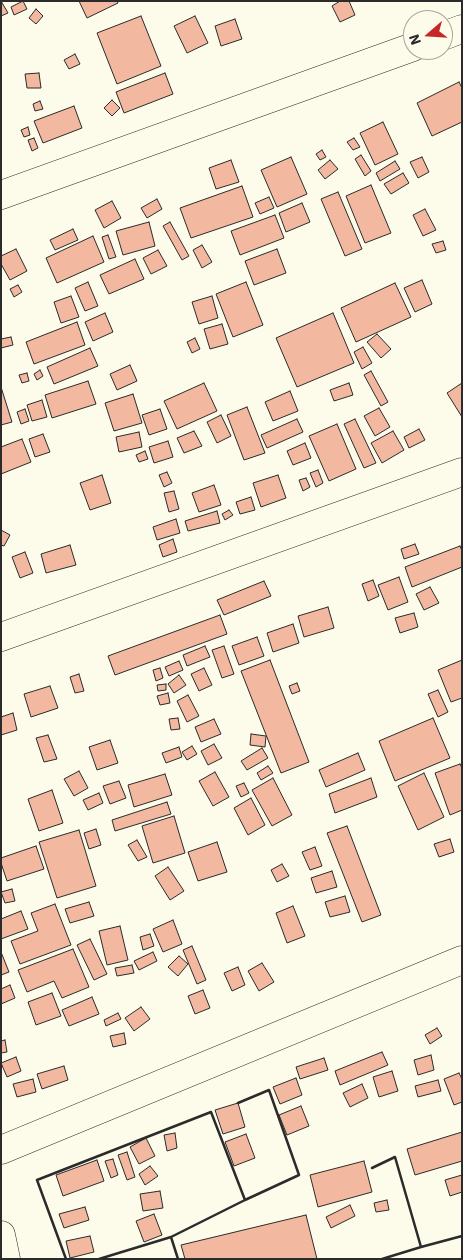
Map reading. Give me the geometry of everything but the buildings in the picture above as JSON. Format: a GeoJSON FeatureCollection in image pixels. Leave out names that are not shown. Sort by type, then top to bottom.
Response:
{"type":"FeatureCollection","features":[{"type":"Feature","properties":{"kind":"street"},"geometry":{"type":"LineString","coordinates":[[1,195],[403,51]]}},
{"type":"Feature","properties":{"kind":"street"},"geometry":{"type":"LineString","coordinates":[[1,637],[462,472]]}},
{"type":"Feature","properties":{"kind":"street"},"geometry":{"type":"LineString","coordinates":[[1,1150],[462,960]]}},
{"type":"Feature","properties":{"kind":"street"},"geometry":{"type":"LineString","coordinates":[[1,1235],[6,1259]]}},
{"type":"Feature","properties":{"kind":"wall"},"geometry":{"type":"LineString","coordinates":[[238,1103],[269,1090],[299,1175],[245,1200]]}},
{"type":"Feature","properties":{"kind":"wall"},"geometry":{"type":"LineString","coordinates":[[66,1259],[37,1180],[211,1112],[245,1200],[171,1237]]}},
{"type":"Feature","properties":{"kind":"wall"},"geometry":{"type":"LineString","coordinates":[[372,1168],[395,1157],[421,1247],[382,1259]]}},
{"type":"Feature","properties":{"kind":"wall"},"geometry":{"type":"LineString","coordinates":[[421,1247],[462,1236]]}},
{"type":"Feature","properties":{"kind":"wall"},"geometry":{"type":"LineString","coordinates":[[99,1259],[171,1237],[178,1259]]}}]}
